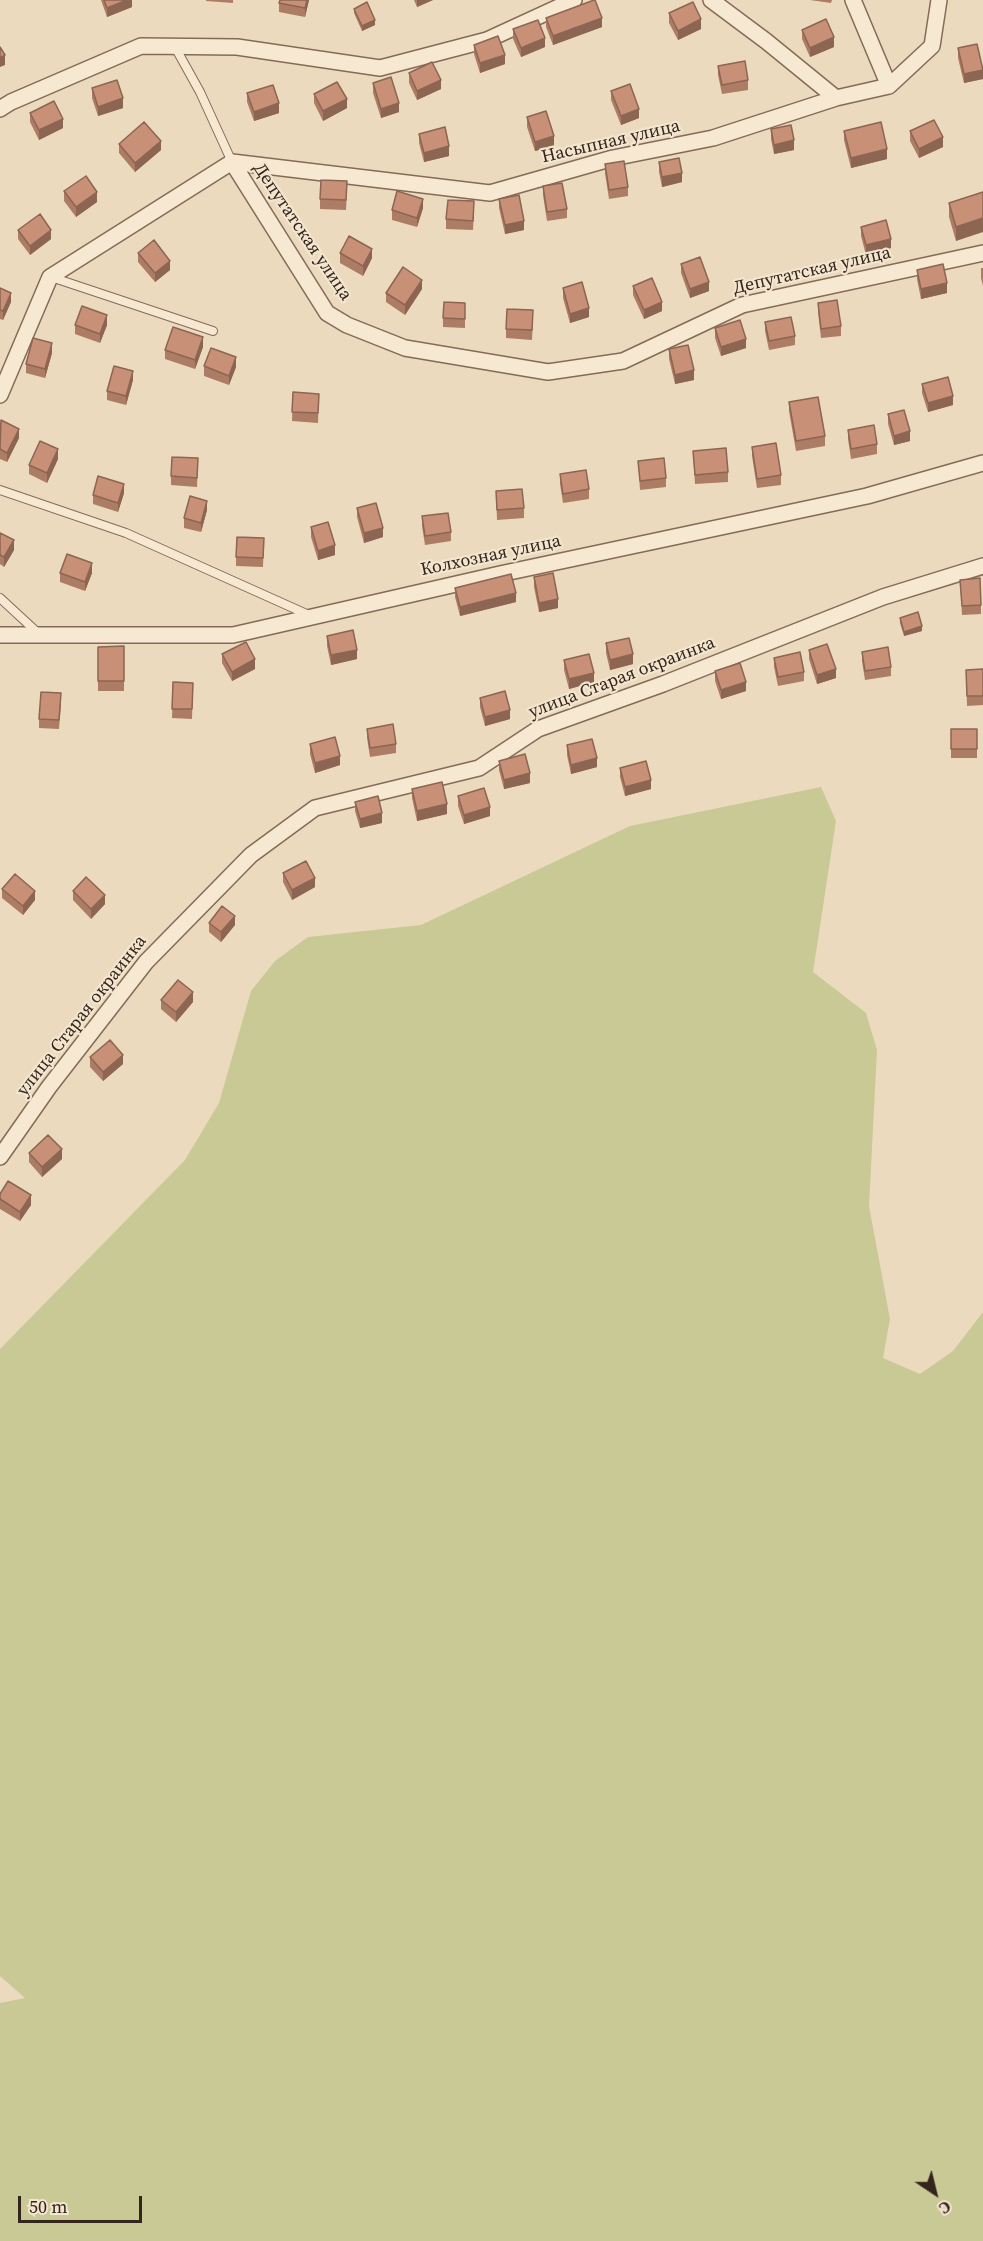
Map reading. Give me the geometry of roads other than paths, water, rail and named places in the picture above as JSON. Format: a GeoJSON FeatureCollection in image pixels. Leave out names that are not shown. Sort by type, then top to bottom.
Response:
{"type":"FeatureCollection","features":[{"type":"Feature","properties":{"kind":"street"},"geometry":{"type":"LineString","coordinates":[[0,109],[11,102],[141,46],[237,47],[380,68],[487,40],[573,0]]}},
{"type":"Feature","properties":{"kind":"street"},"geometry":{"type":"LineString","coordinates":[[711,0],[836,98]]}},
{"type":"Feature","properties":{"kind":"street"},"geometry":{"type":"LineString","coordinates":[[853,0],[889,86],[932,46],[939,0]]}},
{"type":"Feature","properties":{"kind":"street","name":"Насыпная улица"},"geometry":{"type":"LineString","coordinates":[[232,162],[490,193],[613,158],[713,138],[836,98],[889,86]]}},
{"type":"Feature","properties":{"kind":"street","name":"Депутатская улица"},"geometry":{"type":"LineString","coordinates":[[50,277],[232,162],[327,313],[347,325],[405,348],[548,372],[623,361],[742,305],[983,253]]}},
{"type":"Feature","properties":{"kind":"street"},"geometry":{"type":"LineString","coordinates":[[0,395],[50,277]]}},
{"type":"Feature","properties":{"kind":"street","name":"Колхозная улица"},"geometry":{"type":"LineString","coordinates":[[0,635],[232,635],[500,574],[867,496],[983,463]]}},
{"type":"Feature","properties":{"kind":"street","name":"улица Старая окраинка"},"geometry":{"type":"LineString","coordinates":[[0,1156],[6,1138],[49,1087],[146,962],[252,855],[315,808],[479,768],[538,729],[663,684],[883,597],[983,566]]}},
{"type":"Feature","properties":{"kind":"lane"},"geometry":{"type":"LineString","coordinates":[[175,47],[200,92],[232,162]]}},
{"type":"Feature","properties":{"kind":"lane"},"geometry":{"type":"LineString","coordinates":[[50,277],[213,331]]}},
{"type":"Feature","properties":{"kind":"lane"},"geometry":{"type":"LineString","coordinates":[[0,490],[126,534],[313,616]]}},
{"type":"Feature","properties":{"kind":"lane"},"geometry":{"type":"LineString","coordinates":[[0,598],[40,635]]}}]}
